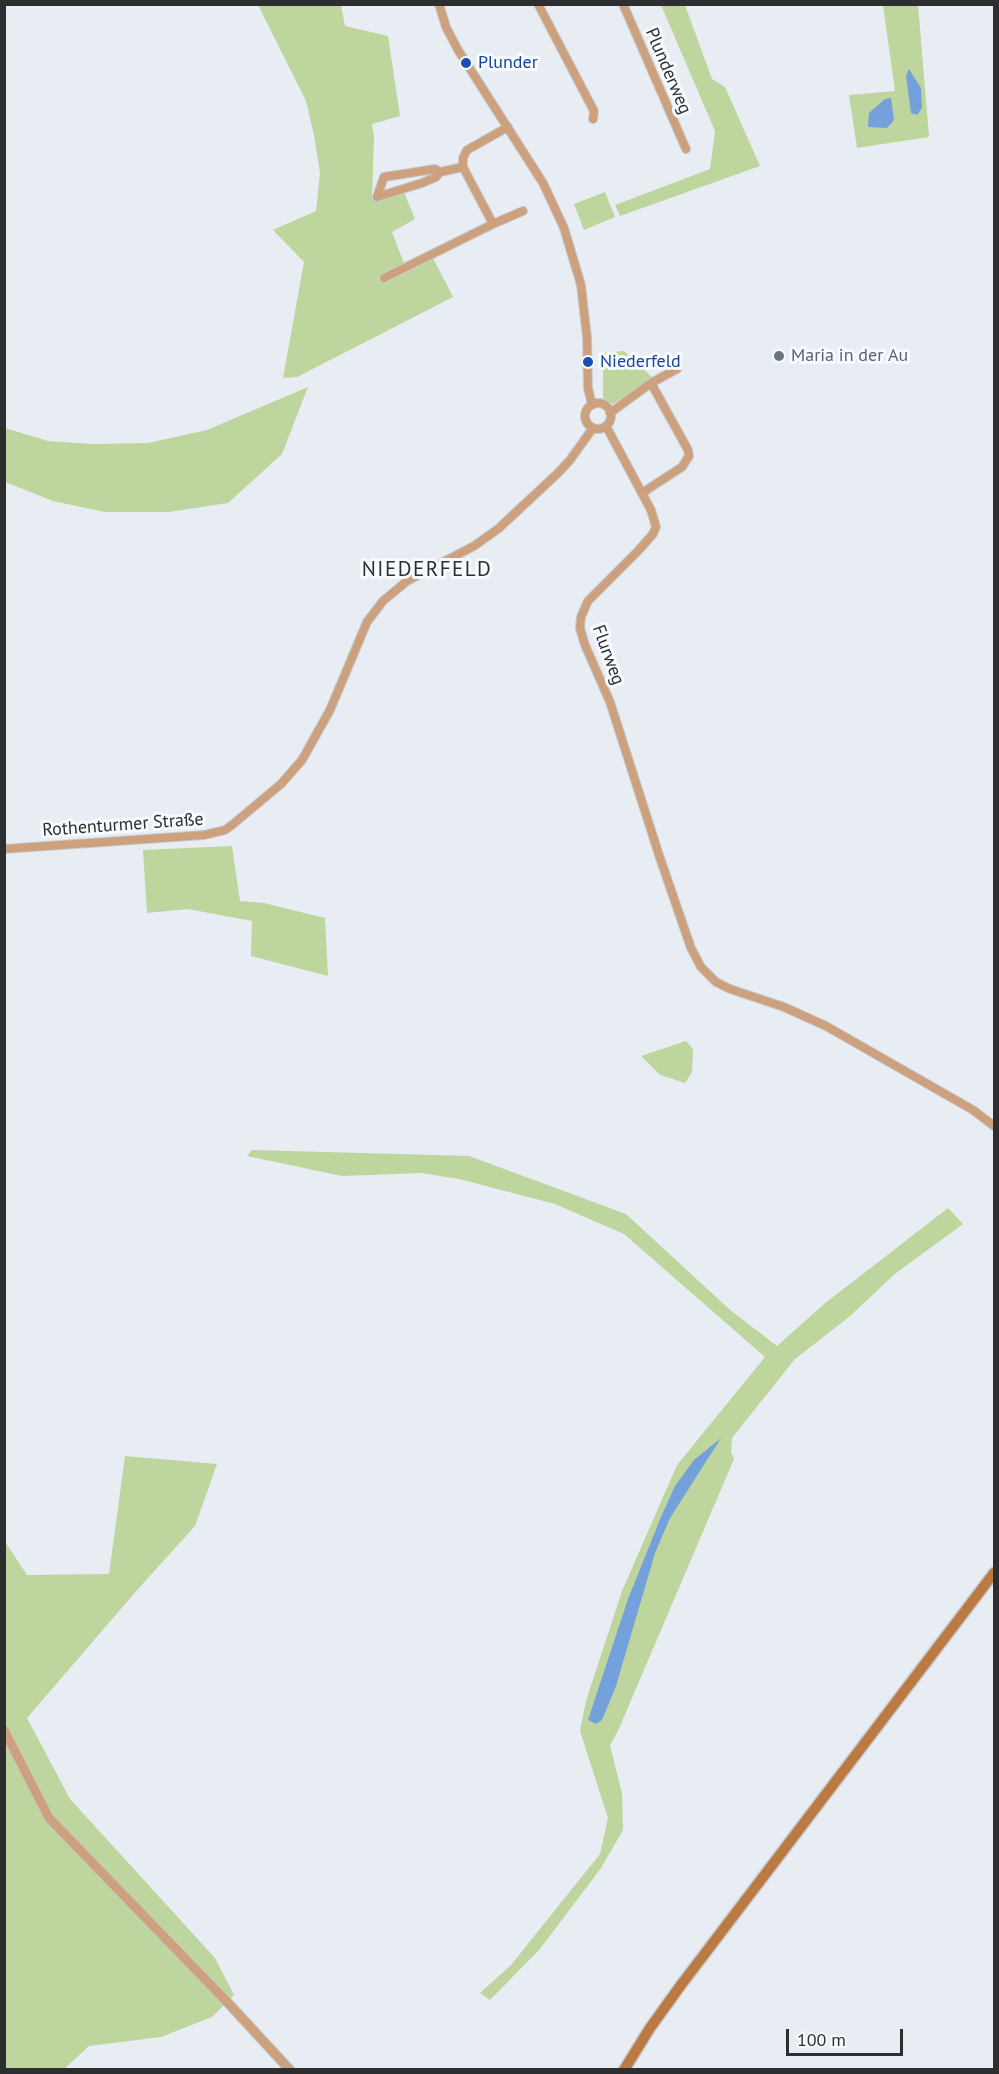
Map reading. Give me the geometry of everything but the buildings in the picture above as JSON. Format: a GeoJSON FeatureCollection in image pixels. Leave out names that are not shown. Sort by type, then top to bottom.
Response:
{"type":"FeatureCollection","features":[{"type":"Feature","properties":{"kind":"main road"},"geometry":{"type":"LineString","coordinates":[[624,2070],[681,1985],[994,1573]]}},
{"type":"Feature","properties":{"kind":"street"},"geometry":{"type":"LineString","coordinates":[[439,4],[446,27],[458,50],[553,202],[574,259],[584,313],[588,388],[592,405]]}},
{"type":"Feature","properties":{"kind":"street"},"geometry":{"type":"LineString","coordinates":[[538,4],[594,111],[593,120]]}},
{"type":"Feature","properties":{"kind":"street","name":"Plunderweg"},"geometry":{"type":"LineString","coordinates":[[623,4],[686,149]]}},
{"type":"Feature","properties":{"kind":"street"},"geometry":{"type":"LineString","coordinates":[[493,224],[463,167],[463,158],[466,150],[508,127]]}},
{"type":"Feature","properties":{"kind":"street"},"geometry":{"type":"LineString","coordinates":[[440,172],[435,169],[384,177],[377,197],[422,183],[436,177],[440,172],[463,167]]}},
{"type":"Feature","properties":{"kind":"street"},"geometry":{"type":"LineString","coordinates":[[384,278],[523,210]]}},
{"type":"Feature","properties":{"kind":"street"},"geometry":{"type":"LineString","coordinates":[[610,413],[651,383],[677,369]]}},
{"type":"Feature","properties":{"kind":"street"},"geometry":{"type":"LineString","coordinates":[[642,493],[682,467],[689,456],[686,445],[651,383]]}},
{"type":"Feature","properties":{"kind":"street"},"geometry":{"type":"LineString","coordinates":[[600,404],[610,413],[610,420],[606,426],[592,428],[586,422],[588,408],[592,405],[600,404]]}},
{"type":"Feature","properties":{"kind":"street","name":"Flurweg"},"geometry":{"type":"LineString","coordinates":[[606,426],[655,518],[656,527],[638,552],[588,601],[581,617],[580,628],[591,660],[610,702],[659,855],[700,967],[716,981],[730,989],[784,1007],[826,1026],[973,1110],[994,1126]]}},
{"type":"Feature","properties":{"kind":"street","name":"Rothenturmer Straße"},"geometry":{"type":"LineString","coordinates":[[4,849],[215,834],[232,825],[280,784],[302,760],[330,710],[367,622],[389,595],[407,581],[454,557],[498,529],[570,460],[592,428]]}},
{"type":"Feature","properties":{"kind":"street"},"geometry":{"type":"LineString","coordinates":[[4,1730],[50,1818],[290,2070]]}},
{"type":"Feature","properties":{"kind":"green space"},"geometry":{"type":"Polygon","coordinates":[[[258,5],[341,5],[345,26],[388,36],[400,116],[372,124],[374,136],[372,200],[404,192],[415,219],[392,232],[407,271],[433,258],[453,297],[297,377],[283,378],[304,262],[273,230],[316,211],[320,173],[306,101],[258,5]]]}},
{"type":"Feature","properties":{"kind":"green space"},"geometry":{"type":"Polygon","coordinates":[[[661,5],[685,5],[712,79],[725,87],[760,166],[620,216],[615,205],[710,169],[715,131],[661,5]]]}},
{"type":"Feature","properties":{"kind":"green space"},"geometry":{"type":"Polygon","coordinates":[[[883,5],[918,5],[929,137],[857,148],[849,95],[895,91],[883,5]]]}},
{"type":"Feature","properties":{"kind":"green space"},"geometry":{"type":"Polygon","coordinates":[[[605,192],[615,217],[584,230],[574,204],[605,192]]]}},
{"type":"Feature","properties":{"kind":"green space"},"geometry":{"type":"Polygon","coordinates":[[[624,351],[653,378],[613,404],[603,399],[603,353],[624,351]]]}},
{"type":"Feature","properties":{"kind":"green space"},"geometry":{"type":"Polygon","coordinates":[[[308,387],[282,454],[228,503],[169,512],[105,512],[53,501],[5,482],[5,428],[48,441],[92,444],[148,443],[207,430],[308,387]]]}},
{"type":"Feature","properties":{"kind":"green space"},"geometry":{"type":"Polygon","coordinates":[[[232,846],[240,901],[264,903],[325,918],[328,976],[251,956],[252,921],[188,909],[147,913],[143,850],[232,846]]]}},
{"type":"Feature","properties":{"kind":"green space"},"geometry":{"type":"Polygon","coordinates":[[[686,1041],[693,1049],[692,1072],[685,1083],[660,1075],[641,1056],[686,1041]]]}},
{"type":"Feature","properties":{"kind":"green space"},"geometry":{"type":"Polygon","coordinates":[[[252,1150],[469,1156],[626,1214],[729,1309],[777,1346],[824,1304],[948,1208],[963,1224],[896,1273],[849,1317],[795,1359],[732,1438],[731,1452],[734,1459],[610,1745],[622,1794],[623,1830],[601,1868],[540,1949],[490,2000],[480,1993],[511,1965],[600,1854],[608,1818],[580,1731],[586,1701],[622,1591],[677,1465],[765,1357],[624,1234],[555,1204],[459,1179],[422,1173],[342,1176],[247,1156],[252,1150]]]}},
{"type":"Feature","properties":{"kind":"green space"},"geometry":{"type":"Polygon","coordinates":[[[125,1456],[217,1464],[195,1526],[27,1718],[70,1799],[215,1958],[234,1995],[212,2017],[161,2037],[89,2046],[64,2069],[5,2069],[4,1540],[27,1575],[109,1574],[125,1456]]]}},
{"type":"Feature","properties":{"kind":"water"},"geometry":{"type":"Polygon","coordinates":[[[909,69],[921,88],[922,108],[917,115],[911,113],[906,76],[909,69]]]}},
{"type":"Feature","properties":{"kind":"water"},"geometry":{"type":"Polygon","coordinates":[[[891,98],[894,120],[887,128],[868,127],[869,113],[885,99],[891,98]]]}},
{"type":"Feature","properties":{"kind":"water"},"geometry":{"type":"Polygon","coordinates":[[[721,1438],[670,1518],[655,1553],[616,1686],[602,1720],[596,1724],[588,1720],[628,1599],[661,1517],[675,1486],[694,1460],[721,1438]]]}},
{"type":"Feature","properties":{"kind":"place","name":"Plunder"},"geometry":{"type":"Point","coordinates":[466,63]}},
{"type":"Feature","properties":{"kind":"place","name":"Maria in der Au"},"geometry":{"type":"Point","coordinates":[779,356]}},
{"type":"Feature","properties":{"kind":"place","name":"Niederfeld"},"geometry":{"type":"Point","coordinates":[588,362]}},
{"type":"Feature","properties":{"kind":"district","name":"NIEDERFELD"},"geometry":{"type":"Point","coordinates":[427,570]}}]}
